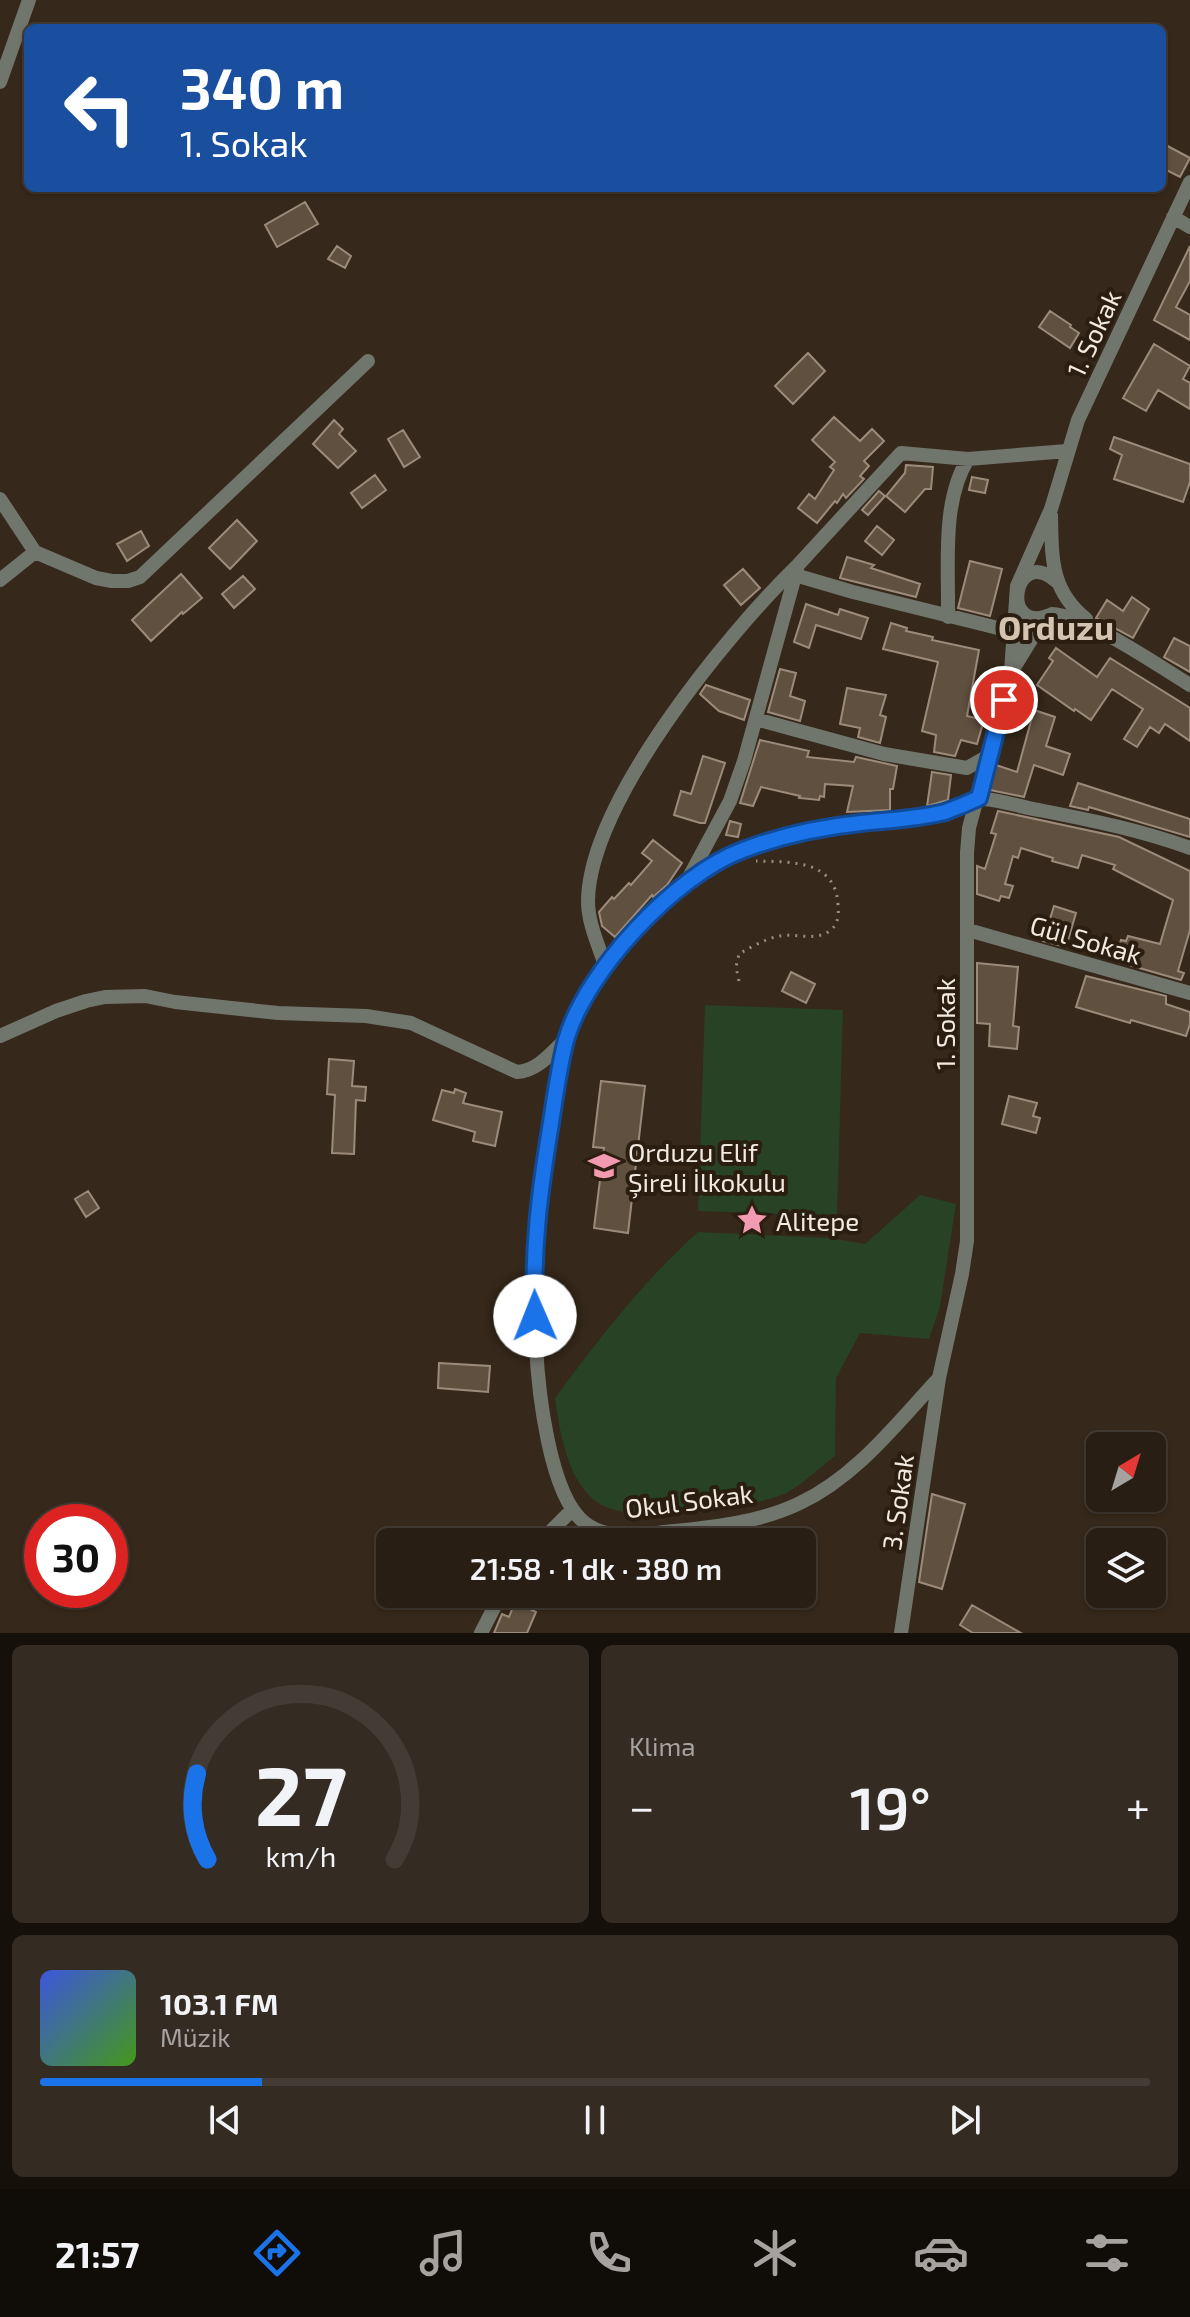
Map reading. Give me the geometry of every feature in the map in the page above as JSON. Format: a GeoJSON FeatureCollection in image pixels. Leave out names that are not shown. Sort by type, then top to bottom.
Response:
{"type":"FeatureCollection","features":[{"type":"Feature","properties":{"kind":"street"},"geometry":{"type":"LineString","coordinates":[[0,82],[29,0]]}},
{"type":"Feature","properties":{"kind":"street","name":"1. Sokak"},"geometry":{"type":"LineString","coordinates":[[1051,509],[1078,420],[1190,182]]}},
{"type":"Feature","properties":{"kind":"street"},"geometry":{"type":"LineString","coordinates":[[1173,217],[1190,227]]}},
{"type":"Feature","properties":{"kind":"street"},"geometry":{"type":"LineString","coordinates":[[0,499],[35,552],[96,578],[128,581],[140,577],[368,361]]}},
{"type":"Feature","properties":{"kind":"street"},"geometry":{"type":"LineString","coordinates":[[605,965],[592,929],[588,900],[592,872],[603,837],[647,751],[749,615],[796,570],[901,453],[968,459],[1067,451]]}},
{"type":"Feature","properties":{"kind":"street"},"geometry":{"type":"LineString","coordinates":[[948,617],[949,533],[960,472],[968,459]]}},
{"type":"Feature","properties":{"kind":"street"},"geometry":{"type":"LineString","coordinates":[[1011,672],[1060,602],[1051,509]]}},
{"type":"Feature","properties":{"kind":"street"},"geometry":{"type":"LineString","coordinates":[[1011,672],[1015,594],[1051,509]]}},
{"type":"Feature","properties":{"kind":"street"},"geometry":{"type":"LineString","coordinates":[[0,580],[35,552]]}},
{"type":"Feature","properties":{"kind":"street"},"geometry":{"type":"LineString","coordinates":[[796,570],[948,617],[1014,632]]}},
{"type":"Feature","properties":{"kind":"street"},"geometry":{"type":"LineString","coordinates":[[686,883],[730,801],[756,719],[796,570]]}},
{"type":"Feature","properties":{"kind":"street"},"geometry":{"type":"LineString","coordinates":[[1105,634],[1074,610],[1058,584],[1043,573],[1027,575],[1021,581],[1015,594],[1024,613],[1038,618],[1052,614],[1069,617],[1105,634],[1190,685]]}},
{"type":"Feature","properties":{"kind":"street","name":"1. Sokak"},"geometry":{"type":"LineString","coordinates":[[939,1378],[967,1241],[966,890],[969,828],[1011,672]]}},
{"type":"Feature","properties":{"kind":"street"},"geometry":{"type":"LineString","coordinates":[[756,719],[884,754],[967,768],[988,756]]}},
{"type":"Feature","properties":{"kind":"street"},"geometry":{"type":"LineString","coordinates":[[554,1528],[572,1510],[555,1467],[543,1423],[533,1290],[537,1214],[567,1038],[583,1002],[605,965],[655,909],[686,883],[743,850],[804,833],[946,811],[979,798],[1136,831],[1190,848]]}},
{"type":"Feature","properties":{"kind":"street","name":"Gül Sokak"},"geometry":{"type":"LineString","coordinates":[[968,930],[1190,993]]}},
{"type":"Feature","properties":{"kind":"street"},"geometry":{"type":"LineString","coordinates":[[0,1036],[56,1011],[95,999],[122,995],[278,1013],[366,1016],[411,1023],[517,1072],[527,1072],[537,1067],[567,1038]]}},
{"type":"Feature","properties":{"kind":"street","name":"Okul Sokak"},"geometry":{"type":"LineString","coordinates":[[572,1510],[583,1522],[600,1532],[628,1535],[715,1526],[788,1508],[840,1478],[870,1452],[939,1378]]}},
{"type":"Feature","properties":{"kind":"street","name":"3. Sokak"},"geometry":{"type":"LineString","coordinates":[[901,1633],[939,1378]]}},
{"type":"Feature","properties":{"kind":"street"},"geometry":{"type":"LineString","coordinates":[[481,1633],[494,1608]]}},
{"type":"Feature","properties":{"kind":"path"},"geometry":{"type":"LineString","coordinates":[[739,981],[736,967],[739,954],[780,936],[821,936],[833,930],[839,917],[838,897],[831,880],[820,870],[799,862],[752,861]]}},
{"type":"Feature","properties":{"kind":"green space"},"geometry":{"type":"Polygon","coordinates":[[[705,1005],[843,1010],[837,1216],[698,1211],[705,1005]]]}},
{"type":"Feature","properties":{"kind":"green space"},"geometry":{"type":"Polygon","coordinates":[[[920,1195],[956,1204],[940,1307],[929,1339],[860,1333],[836,1378],[835,1456],[786,1493],[744,1505],[688,1514],[633,1514],[611,1509],[594,1500],[584,1490],[566,1453],[555,1398],[640,1291],[698,1232],[830,1238],[865,1244],[920,1195]]]}},
{"type":"Feature","properties":{"kind":"building"},"geometry":{"type":"Polygon","coordinates":[[[1166,145],[1190,158],[1180,177],[1166,170],[1166,145]]]}},
{"type":"Feature","properties":{"kind":"building"},"geometry":{"type":"Polygon","coordinates":[[[305,202],[318,224],[277,247],[265,225],[305,202]]]}},
{"type":"Feature","properties":{"kind":"building"},"geometry":{"type":"Polygon","coordinates":[[[337,246],[351,256],[345,268],[328,259],[337,246]]]}},
{"type":"Feature","properties":{"kind":"building"},"geometry":{"type":"Polygon","coordinates":[[[1190,246],[1190,281],[1176,307],[1190,315],[1190,340],[1154,320],[1190,246]]]}},
{"type":"Feature","properties":{"kind":"building"},"geometry":{"type":"Polygon","coordinates":[[[1050,311],[1079,333],[1070,348],[1039,327],[1050,311]]]}},
{"type":"Feature","properties":{"kind":"building"},"geometry":{"type":"Polygon","coordinates":[[[1154,344],[1190,366],[1183,379],[1190,383],[1190,409],[1158,390],[1146,411],[1123,398],[1154,344]]]}},
{"type":"Feature","properties":{"kind":"building"},"geometry":{"type":"Polygon","coordinates":[[[808,353],[825,371],[793,404],[775,386],[808,353]]]}},
{"type":"Feature","properties":{"kind":"building"},"geometry":{"type":"Polygon","coordinates":[[[834,417],[860,441],[872,429],[884,441],[864,461],[869,466],[860,476],[864,479],[846,498],[843,494],[837,503],[835,501],[817,523],[798,508],[809,494],[815,499],[834,470],[830,467],[835,462],[812,440],[834,417]]]}},
{"type":"Feature","properties":{"kind":"building"},"geometry":{"type":"Polygon","coordinates":[[[334,420],[343,429],[339,434],[356,451],[338,468],[313,444],[334,420]]]}},
{"type":"Feature","properties":{"kind":"building"},"geometry":{"type":"Polygon","coordinates":[[[403,430],[420,457],[404,467],[388,439],[403,430]]]}},
{"type":"Feature","properties":{"kind":"building"},"geometry":{"type":"Polygon","coordinates":[[[1114,437],[1190,464],[1190,482],[1183,502],[1114,479],[1122,455],[1110,449],[1114,437]]]}},
{"type":"Feature","properties":{"kind":"building"},"geometry":{"type":"Polygon","coordinates":[[[906,465],[933,467],[931,489],[925,489],[905,512],[886,496],[905,473],[906,465]]]}},
{"type":"Feature","properties":{"kind":"building"},"geometry":{"type":"Polygon","coordinates":[[[375,475],[386,490],[362,508],[351,493],[375,475]]]}},
{"type":"Feature","properties":{"kind":"building"},"geometry":{"type":"Polygon","coordinates":[[[972,477],[988,480],[985,493],[969,490],[972,477]]]}},
{"type":"Feature","properties":{"kind":"building"},"geometry":{"type":"Polygon","coordinates":[[[879,491],[885,496],[868,515],[862,510],[879,491]]]}},
{"type":"Feature","properties":{"kind":"building"},"geometry":{"type":"Polygon","coordinates":[[[237,520],[257,541],[230,569],[209,548],[237,520]]]}},
{"type":"Feature","properties":{"kind":"building"},"geometry":{"type":"Polygon","coordinates":[[[877,526],[894,540],[882,555],[865,541],[877,526]]]}},
{"type":"Feature","properties":{"kind":"building"},"geometry":{"type":"Polygon","coordinates":[[[141,531],[149,546],[127,561],[117,544],[141,531]]]}},
{"type":"Feature","properties":{"kind":"building"},"geometry":{"type":"Polygon","coordinates":[[[847,557],[920,584],[916,597],[840,578],[847,557]]]}},
{"type":"Feature","properties":{"kind":"building"},"geometry":{"type":"Polygon","coordinates":[[[970,561],[1002,569],[990,616],[958,608],[970,561]]]}},
{"type":"Feature","properties":{"kind":"building"},"geometry":{"type":"Polygon","coordinates":[[[743,569],[760,588],[741,605],[724,585],[743,569]]]}},
{"type":"Feature","properties":{"kind":"building"},"geometry":{"type":"Polygon","coordinates":[[[181,574],[202,598],[151,641],[132,620],[181,574]]]}},
{"type":"Feature","properties":{"kind":"building"},"geometry":{"type":"Polygon","coordinates":[[[243,576],[255,589],[234,608],[222,594],[243,576]]]}},
{"type":"Feature","properties":{"kind":"building"},"geometry":{"type":"Polygon","coordinates":[[[1132,597],[1149,609],[1133,638],[1096,618],[1107,600],[1123,611],[1132,597]]]}},
{"type":"Feature","properties":{"kind":"building"},"geometry":{"type":"Polygon","coordinates":[[[806,604],[838,615],[840,609],[868,618],[861,639],[816,625],[809,648],[794,642],[806,604]]]}},
{"type":"Feature","properties":{"kind":"building"},"geometry":{"type":"Polygon","coordinates":[[[891,623],[907,628],[906,631],[933,637],[932,640],[979,650],[967,716],[984,720],[977,744],[961,740],[955,756],[934,752],[936,735],[922,731],[938,662],[883,649],[891,623]]]}},
{"type":"Feature","properties":{"kind":"building"},"geometry":{"type":"Polygon","coordinates":[[[1174,638],[1190,646],[1190,672],[1164,657],[1174,638]]]}},
{"type":"Feature","properties":{"kind":"building"},"geometry":{"type":"Polygon","coordinates":[[[1056,648],[1097,677],[1110,658],[1190,708],[1190,741],[1165,724],[1159,733],[1150,727],[1137,747],[1124,739],[1143,709],[1112,689],[1091,720],[1074,711],[1037,685],[1053,661],[1049,658],[1056,648]]]}},
{"type":"Feature","properties":{"kind":"building"},"geometry":{"type":"Polygon","coordinates":[[[780,669],[796,673],[790,696],[805,701],[800,721],[768,712],[780,669]]]}},
{"type":"Feature","properties":{"kind":"building"},"geometry":{"type":"Polygon","coordinates":[[[706,685],[750,700],[744,720],[719,711],[700,694],[706,685]]]}},
{"type":"Feature","properties":{"kind":"building"},"geometry":{"type":"Polygon","coordinates":[[[847,688],[886,695],[880,715],[886,717],[880,743],[858,737],[860,728],[840,724],[847,688]]]}},
{"type":"Feature","properties":{"kind":"building"},"geometry":{"type":"Polygon","coordinates":[[[1034,710],[1055,717],[1046,746],[1070,754],[1063,775],[1034,765],[1024,797],[990,790],[996,765],[1017,772],[1034,710]]]}},
{"type":"Feature","properties":{"kind":"building"},"geometry":{"type":"Polygon","coordinates":[[[760,740],[809,751],[807,757],[854,762],[856,757],[897,766],[893,789],[890,789],[890,810],[847,812],[853,786],[825,784],[824,797],[820,796],[819,800],[799,798],[761,787],[753,806],[740,803],[760,740]]]}},
{"type":"Feature","properties":{"kind":"building"},"geometry":{"type":"Polygon","coordinates":[[[703,756],[725,763],[705,823],[700,823],[674,815],[681,791],[691,794],[703,756]]]}},
{"type":"Feature","properties":{"kind":"building"},"geometry":{"type":"Polygon","coordinates":[[[932,772],[951,775],[948,800],[927,806],[932,772]]]}},
{"type":"Feature","properties":{"kind":"building"},"geometry":{"type":"Polygon","coordinates":[[[1078,783],[1190,819],[1190,837],[1089,807],[1088,810],[1070,806],[1078,783]]]}},
{"type":"Feature","properties":{"kind":"building"},"geometry":{"type":"Polygon","coordinates":[[[998,811],[1119,837],[1190,871],[1190,930],[1178,971],[1184,973],[1181,980],[1115,961],[1121,940],[1126,941],[1128,936],[1160,944],[1173,900],[1113,869],[1115,865],[1082,855],[1078,868],[1021,848],[1018,858],[1013,856],[1005,884],[1013,886],[1009,898],[1001,896],[999,901],[977,894],[977,866],[985,869],[996,834],[991,833],[998,811]]]}},
{"type":"Feature","properties":{"kind":"building"},"geometry":{"type":"Polygon","coordinates":[[[730,821],[741,824],[738,837],[726,835],[730,821]]]}},
{"type":"Feature","properties":{"kind":"building"},"geometry":{"type":"Polygon","coordinates":[[[653,840],[682,863],[667,885],[652,895],[615,937],[602,926],[599,912],[612,897],[614,899],[629,883],[631,885],[652,861],[642,853],[653,840]]]}},
{"type":"Feature","properties":{"kind":"building"},"geometry":{"type":"Polygon","coordinates":[[[1054,906],[1076,913],[1066,947],[1043,941],[1054,906]]]}},
{"type":"Feature","properties":{"kind":"building"},"geometry":{"type":"Polygon","coordinates":[[[977,963],[1018,967],[1013,1026],[1019,1027],[1017,1049],[989,1046],[990,1024],[977,1023],[977,963]]]}},
{"type":"Feature","properties":{"kind":"building"},"geometry":{"type":"Polygon","coordinates":[[[791,972],[815,984],[806,1003],[782,991],[791,972]]]}},
{"type":"Feature","properties":{"kind":"building"},"geometry":{"type":"Polygon","coordinates":[[[1086,976],[1166,996],[1166,1004],[1190,1012],[1186,1036],[1076,1007],[1086,976]]]}},
{"type":"Feature","properties":{"kind":"building"},"geometry":{"type":"Polygon","coordinates":[[[329,1059],[354,1061],[352,1086],[366,1087],[365,1101],[356,1100],[354,1154],[332,1153],[335,1095],[327,1094],[329,1059]]]}},
{"type":"Feature","properties":{"kind":"building"},"geometry":{"type":"Polygon","coordinates":[[[601,1081],[645,1086],[628,1233],[594,1228],[604,1148],[593,1147],[601,1081]]]}},
{"type":"Feature","properties":{"kind":"building"},"geometry":{"type":"Polygon","coordinates":[[[455,1089],[466,1093],[463,1103],[502,1112],[495,1146],[473,1141],[475,1132],[433,1120],[442,1090],[454,1093],[455,1089]]]}},
{"type":"Feature","properties":{"kind":"building"},"geometry":{"type":"Polygon","coordinates":[[[1009,1096],[1037,1103],[1033,1116],[1040,1118],[1036,1133],[1002,1124],[1009,1096]]]}},
{"type":"Feature","properties":{"kind":"building"},"geometry":{"type":"Polygon","coordinates":[[[88,1191],[99,1208],[86,1217],[75,1199],[88,1191]]]}},
{"type":"Feature","properties":{"kind":"building"},"geometry":{"type":"Polygon","coordinates":[[[439,1363],[490,1366],[488,1392],[438,1388],[439,1363]]]}},
{"type":"Feature","properties":{"kind":"building"},"geometry":{"type":"Polygon","coordinates":[[[932,1494],[965,1504],[942,1589],[919,1582],[932,1494]]]}},
{"type":"Feature","properties":{"kind":"building"},"geometry":{"type":"Polygon","coordinates":[[[972,1605],[1021,1633],[973,1633],[960,1625],[972,1605]]]}},
{"type":"Feature","properties":{"kind":"building"},"geometry":{"type":"Polygon","coordinates":[[[513,1608],[528,1608],[536,1612],[527,1633],[494,1633],[502,1614],[509,1617],[513,1608]]]}},
{"type":"Feature","properties":{"kind":"place","name":"Orduzu Elif Şireli İlkokulu"},"geometry":{"type":"Point","coordinates":[604,1166]}},
{"type":"Feature","properties":{"kind":"place","name":"Alitepe"},"geometry":{"type":"Point","coordinates":[752,1220]}},
{"type":"Feature","properties":{"kind":"district","name":"Orduzu"},"geometry":{"type":"Point","coordinates":[1056,626]}},
{"type":"Feature","properties":{"kind":"route"},"geometry":{"type":"LineString","coordinates":[[535,1316],[533,1290],[537,1214],[561,1065],[567,1038],[583,1002],[605,965],[655,909],[686,883],[743,850],[804,833],[946,811],[979,798],[1004,700]]}}]}
